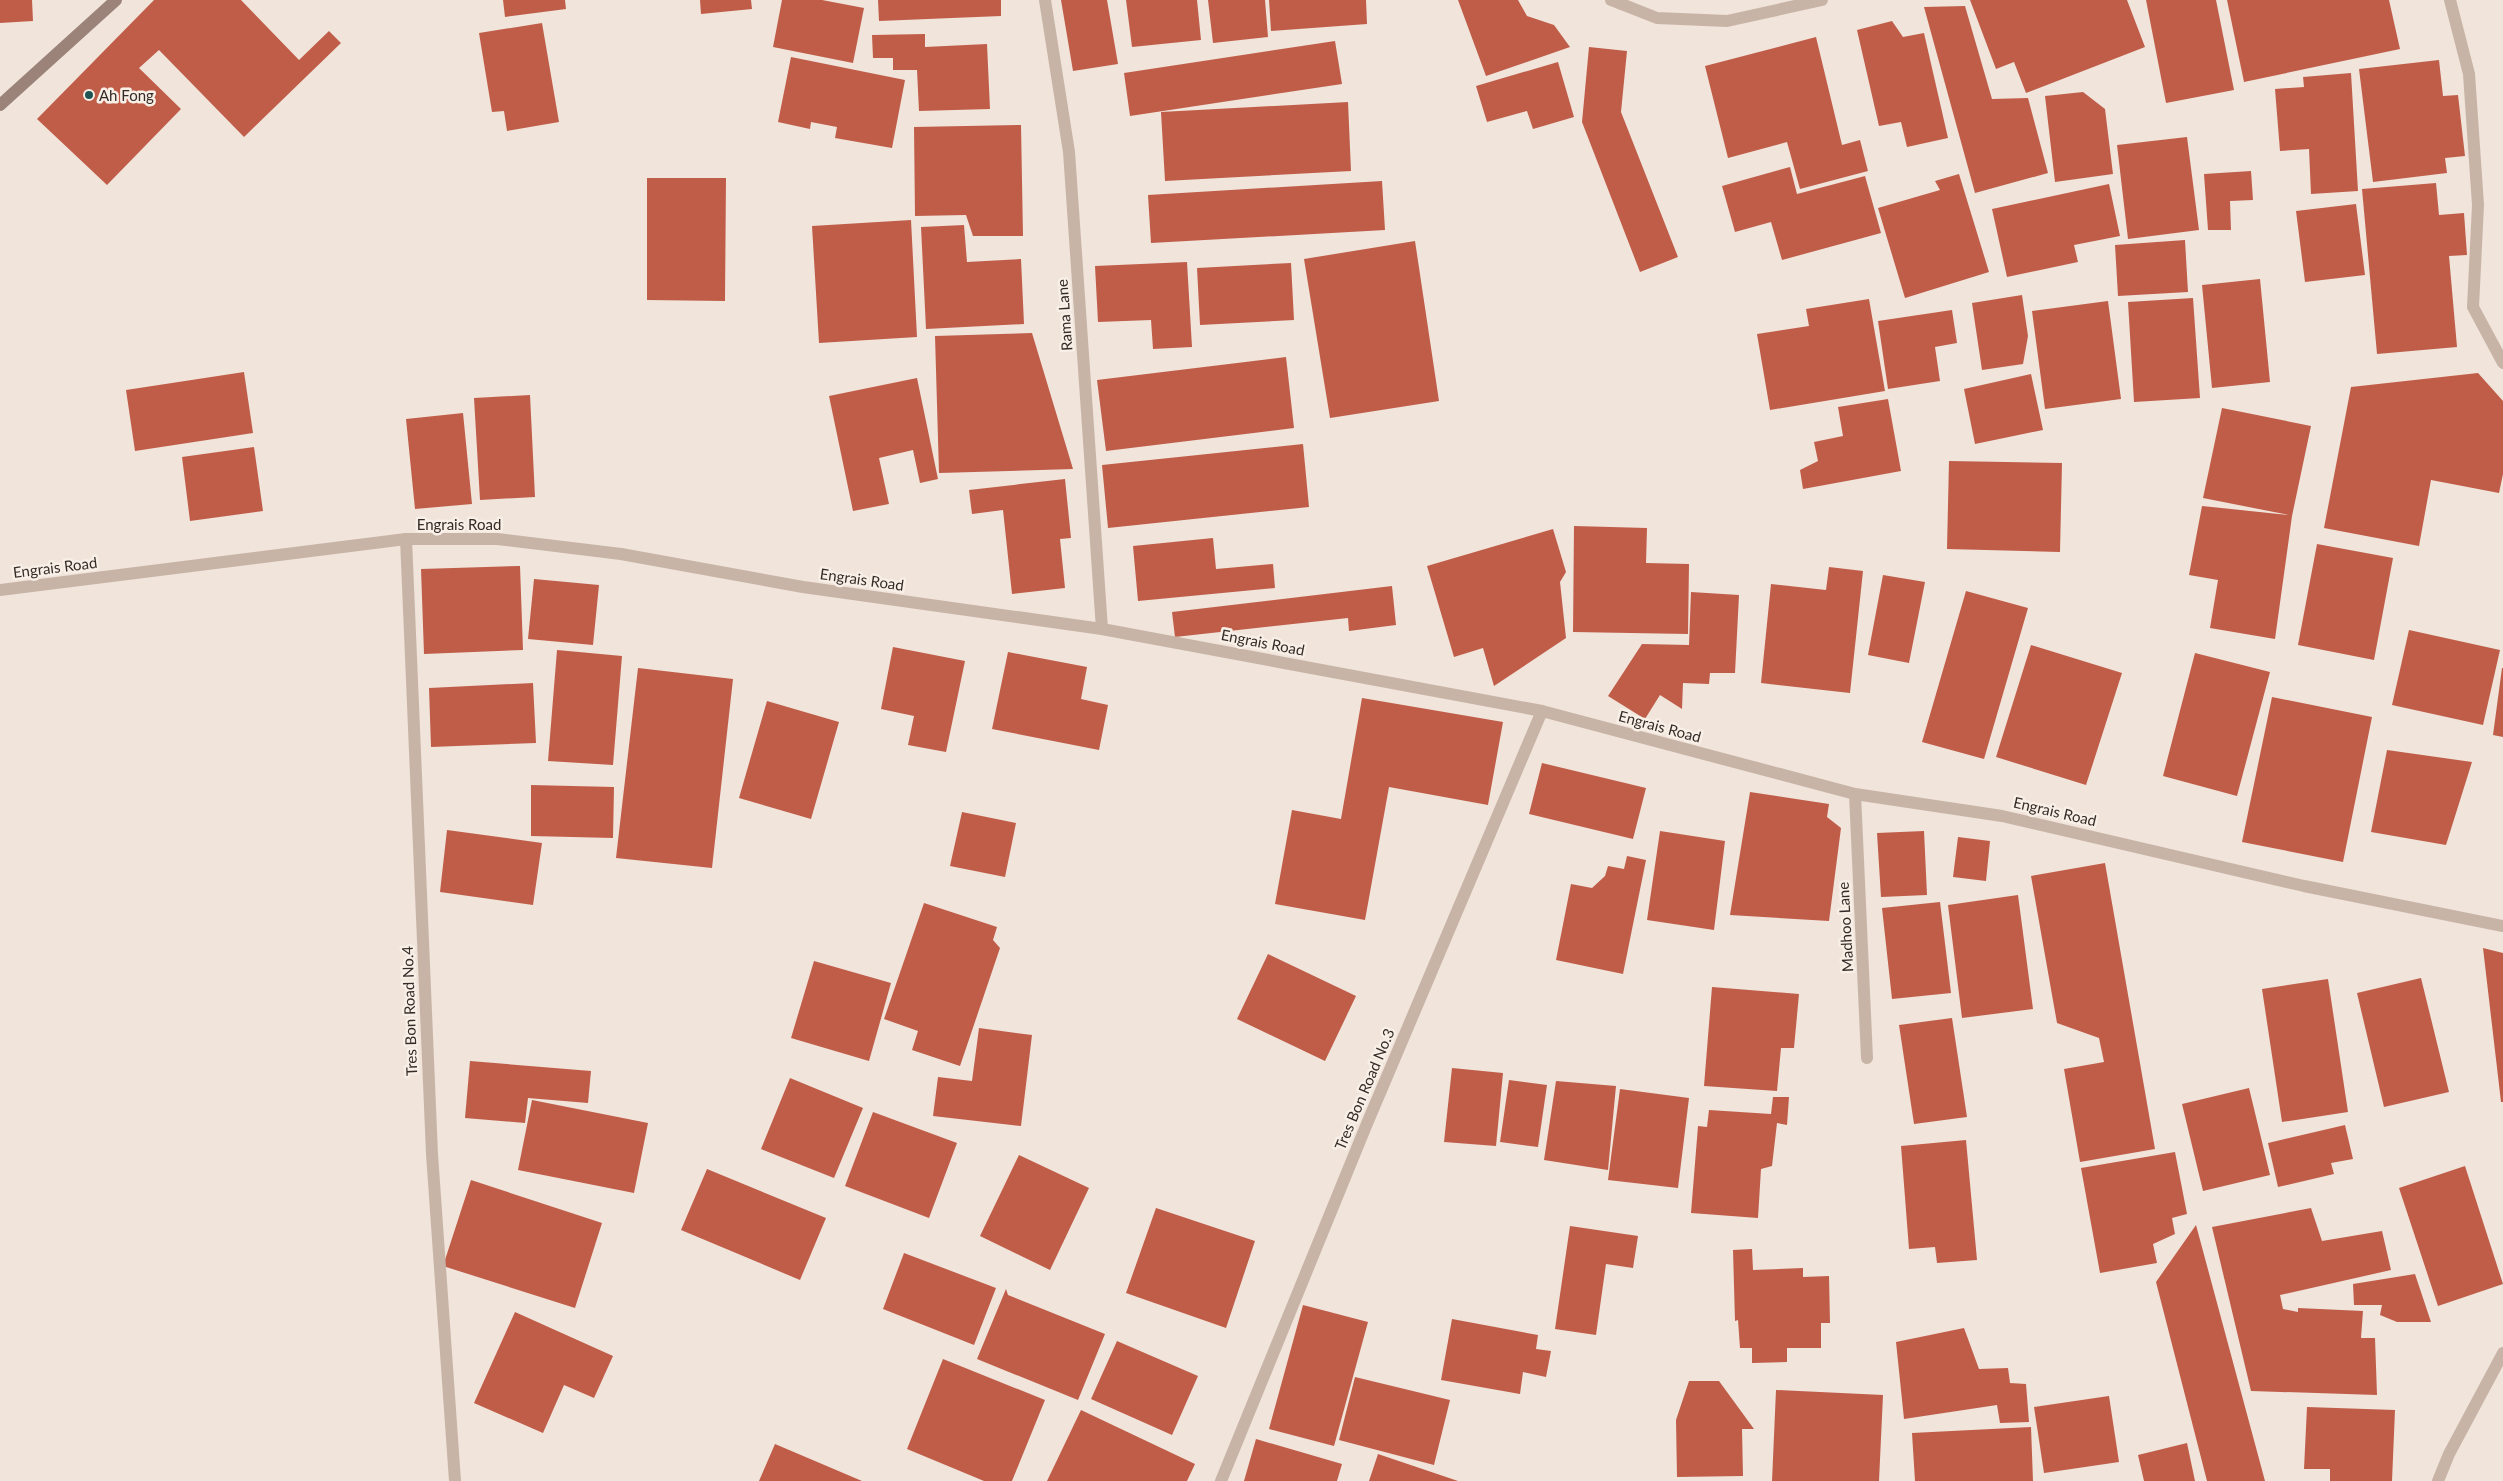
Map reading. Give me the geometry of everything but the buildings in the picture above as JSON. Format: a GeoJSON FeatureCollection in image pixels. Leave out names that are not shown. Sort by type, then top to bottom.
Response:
{"type":"FeatureCollection","features":[{"type":"Feature","properties":{"kind":"main road"},"geometry":{"type":"LineString","coordinates":[[0,105],[116,0]]}},
{"type":"Feature","properties":{"kind":"street","name":"Rama Lane"},"geometry":{"type":"LineString","coordinates":[[1045,0],[1069,152],[1102,629]]}},
{"type":"Feature","properties":{"kind":"street"},"geometry":{"type":"LineString","coordinates":[[1611,0],[1657,18],[1728,21],[1822,0]]}},
{"type":"Feature","properties":{"kind":"street"},"geometry":{"type":"LineString","coordinates":[[2450,0],[2469,74],[2478,205],[2473,307],[2503,363]]}},
{"type":"Feature","properties":{"kind":"street","name":"Engrais Road"},"geometry":{"type":"LineString","coordinates":[[0,590],[406,540],[497,539],[622,554],[803,587],[1102,629],[1542,711],[1855,794],[2002,816],[2304,886],[2503,926]]}},
{"type":"Feature","properties":{"kind":"street","name":"Tres Bon Road No.4"},"geometry":{"type":"LineString","coordinates":[[406,540],[432,1154],[455,1481]]}},
{"type":"Feature","properties":{"kind":"street","name":"Tres Bon Road No.3"},"geometry":{"type":"LineString","coordinates":[[1221,1481],[1366,1126],[1542,711]]}},
{"type":"Feature","properties":{"kind":"street","name":"Madhoo Lane"},"geometry":{"type":"LineString","coordinates":[[1855,794],[1867,1058]]}},
{"type":"Feature","properties":{"kind":"street"},"geometry":{"type":"LineString","coordinates":[[2438,1481],[2449,1454],[2503,1354]]}},
{"type":"Feature","properties":{"kind":"place","name":"Ah Fong"},"geometry":{"type":"Point","coordinates":[89,95]}}]}
